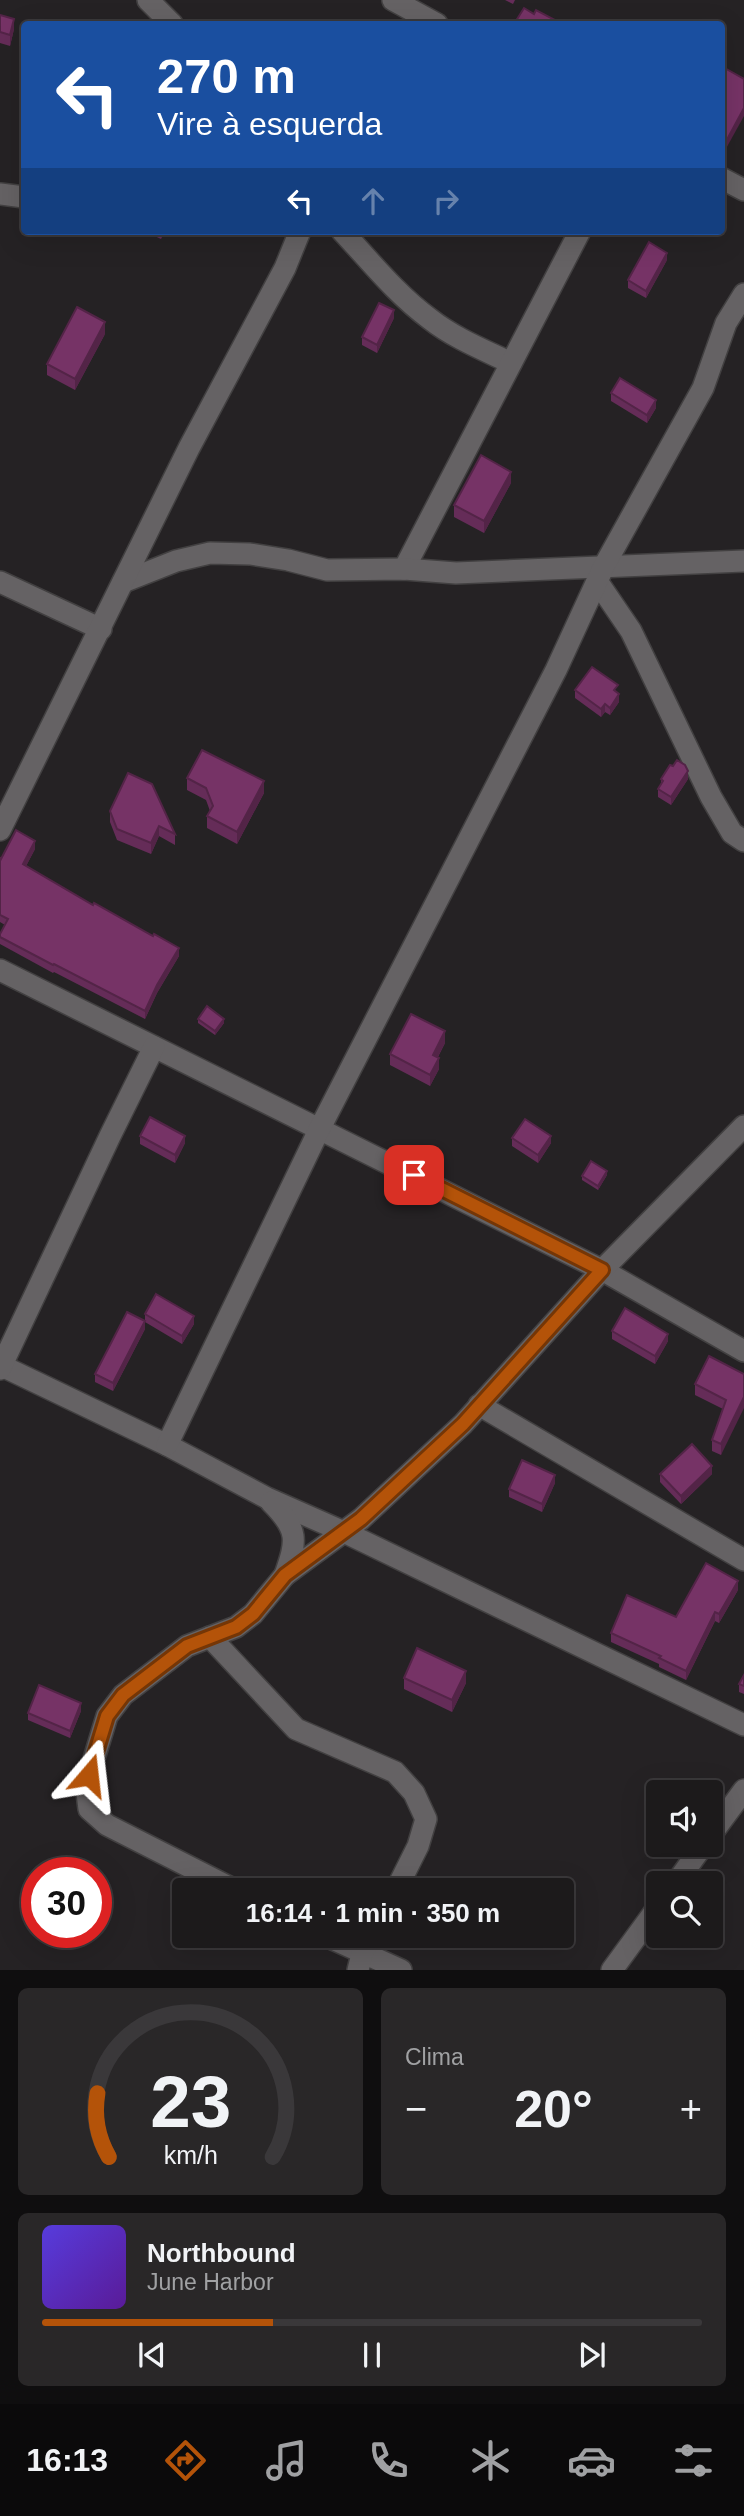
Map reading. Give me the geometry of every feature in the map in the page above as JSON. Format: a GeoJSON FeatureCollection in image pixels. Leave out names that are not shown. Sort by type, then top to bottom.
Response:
{"type":"FeatureCollection","features":[{"type":"Feature","properties":{"kind":"street"},"geometry":{"type":"LineString","coordinates":[[148,0],[169,21]]}},
{"type":"Feature","properties":{"kind":"street"},"geometry":{"type":"LineString","coordinates":[[405,3],[429,21]]}},
{"type":"Feature","properties":{"kind":"street"},"geometry":{"type":"LineString","coordinates":[[725,180],[744,190]]}},
{"type":"Feature","properties":{"kind":"street"},"geometry":{"type":"LineString","coordinates":[[0,194],[21,197]]}},
{"type":"Feature","properties":{"kind":"street"},"geometry":{"type":"LineString","coordinates":[[0,830],[189,449],[285,268],[298,235]]}},
{"type":"Feature","properties":{"kind":"street"},"geometry":{"type":"LineString","coordinates":[[346,235],[393,287],[430,320],[511,363]]}},
{"type":"Feature","properties":{"kind":"street"},"geometry":{"type":"LineString","coordinates":[[404,569],[578,235]]}},
{"type":"Feature","properties":{"kind":"street"},"geometry":{"type":"LineString","coordinates":[[167,1445],[320,1128],[556,670],[600,573],[703,388],[726,323],[744,294]]}},
{"type":"Feature","properties":{"kind":"street"},"geometry":{"type":"LineString","coordinates":[[123,582],[176,561],[210,553],[288,559],[327,570],[404,569],[456,573],[600,573],[744,561]]}},
{"type":"Feature","properties":{"kind":"street"},"geometry":{"type":"LineString","coordinates":[[600,573],[711,797],[732,832],[744,841]]}},
{"type":"Feature","properties":{"kind":"street"},"geometry":{"type":"LineString","coordinates":[[0,582],[101,629]]}},
{"type":"Feature","properties":{"kind":"street"},"geometry":{"type":"LineString","coordinates":[[0,970],[602,1270],[744,1351]]}},
{"type":"Feature","properties":{"kind":"street"},"geometry":{"type":"LineString","coordinates":[[154,1047],[1,1367],[167,1445],[267,1498],[344,1532],[744,1724]]}},
{"type":"Feature","properties":{"kind":"street"},"geometry":{"type":"LineString","coordinates":[[211,1878],[107,1825],[89,1810],[86,1793],[89,1775],[107,1716],[123,1695],[187,1646],[236,1627],[253,1614],[285,1575],[344,1532],[463,1424],[602,1270],[744,1126]]}},
{"type":"Feature","properties":{"kind":"street"},"geometry":{"type":"LineString","coordinates":[[479,1405],[744,1560]]}},
{"type":"Feature","properties":{"kind":"street"},"geometry":{"type":"LineString","coordinates":[[267,1498],[285,1516],[294,1535],[285,1575]]}},
{"type":"Feature","properties":{"kind":"street"},"geometry":{"type":"LineString","coordinates":[[210,1637],[296,1730],[395,1772],[414,1793],[426,1818],[418,1846],[403,1878]]}},
{"type":"Feature","properties":{"kind":"street"},"geometry":{"type":"LineString","coordinates":[[723,1818],[744,1790]]}},
{"type":"Feature","properties":{"kind":"street"},"geometry":{"type":"LineString","coordinates":[[612,1970],[646,1923]]}},
{"type":"Feature","properties":{"kind":"street"},"geometry":{"type":"LineString","coordinates":[[347,1948],[363,1957],[401,1970]]}},
{"type":"Feature","properties":{"kind":"building"},"geometry":{"type":"Polygon","coordinates":[[[524,8],[534,14],[536,10],[557,21],[516,21],[524,8]]]}},
{"type":"Feature","properties":{"kind":"building"},"geometry":{"type":"Polygon","coordinates":[[[0,15],[14,19],[10,35],[0,32],[0,15]]]}},
{"type":"Feature","properties":{"kind":"building"},"geometry":{"type":"Polygon","coordinates":[[[725,68],[744,79],[744,108],[725,143],[725,68]]]}},
{"type":"Feature","properties":{"kind":"building"},"geometry":{"type":"Polygon","coordinates":[[[649,242],[667,253],[646,291],[628,280],[649,242]]]}},
{"type":"Feature","properties":{"kind":"building"},"geometry":{"type":"Polygon","coordinates":[[[379,303],[394,310],[377,345],[362,337],[379,303]]]}},
{"type":"Feature","properties":{"kind":"building"},"geometry":{"type":"Polygon","coordinates":[[[77,307],[105,322],[75,379],[47,364],[77,307]]]}},
{"type":"Feature","properties":{"kind":"building"},"geometry":{"type":"Polygon","coordinates":[[[620,378],[656,400],[647,415],[611,393],[620,378]]]}},
{"type":"Feature","properties":{"kind":"building"},"geometry":{"type":"Polygon","coordinates":[[[481,455],[511,472],[484,521],[454,505],[481,455]]]}},
{"type":"Feature","properties":{"kind":"building"},"geometry":{"type":"Polygon","coordinates":[[[592,667],[618,685],[614,690],[619,694],[610,708],[605,704],[601,709],[575,690],[592,667]]]}},
{"type":"Feature","properties":{"kind":"building"},"geometry":{"type":"Polygon","coordinates":[[[202,750],[264,781],[237,832],[207,816],[213,806],[206,788],[187,778],[202,750]]]}},
{"type":"Feature","properties":{"kind":"building"},"geometry":{"type":"Polygon","coordinates":[[[677,760],[685,765],[688,771],[671,797],[658,789],[670,765],[673,766],[677,760]]]}},
{"type":"Feature","properties":{"kind":"building"},"geometry":{"type":"Polygon","coordinates":[[[128,773],[152,784],[175,834],[159,826],[151,843],[117,829],[110,811],[128,773]]]}},
{"type":"Feature","properties":{"kind":"building"},"geometry":{"type":"Polygon","coordinates":[[[16,830],[35,841],[23,864],[93,905],[94,903],[179,948],[145,1011],[0,937],[8,919],[0,915],[0,858],[16,830]]]}},
{"type":"Feature","properties":{"kind":"building"},"geometry":{"type":"Polygon","coordinates":[[[207,1006],[224,1019],[215,1031],[198,1019],[207,1006]]]}},
{"type":"Feature","properties":{"kind":"building"},"geometry":{"type":"Polygon","coordinates":[[[411,1014],[445,1031],[433,1055],[439,1058],[430,1075],[390,1054],[411,1014]]]}},
{"type":"Feature","properties":{"kind":"building"},"geometry":{"type":"Polygon","coordinates":[[[150,1117],[185,1136],[175,1155],[140,1136],[150,1117]]]}},
{"type":"Feature","properties":{"kind":"building"},"geometry":{"type":"Polygon","coordinates":[[[525,1119],[551,1136],[538,1155],[512,1138],[525,1119]]]}},
{"type":"Feature","properties":{"kind":"building"},"geometry":{"type":"Polygon","coordinates":[[[591,1161],[607,1171],[598,1186],[582,1176],[591,1161]]]}},
{"type":"Feature","properties":{"kind":"building"},"geometry":{"type":"Polygon","coordinates":[[[156,1294],[194,1316],[182,1336],[145,1314],[156,1294]]]}},
{"type":"Feature","properties":{"kind":"building"},"geometry":{"type":"Polygon","coordinates":[[[625,1308],[668,1334],[655,1356],[612,1331],[625,1308]]]}},
{"type":"Feature","properties":{"kind":"building"},"geometry":{"type":"Polygon","coordinates":[[[127,1312],[145,1321],[113,1383],[95,1374],[127,1312]]]}},
{"type":"Feature","properties":{"kind":"building"},"geometry":{"type":"Polygon","coordinates":[[[709,1356],[744,1374],[744,1397],[721,1444],[712,1440],[726,1400],[695,1384],[709,1356]]]}},
{"type":"Feature","properties":{"kind":"building"},"geometry":{"type":"Polygon","coordinates":[[[692,1444],[712,1466],[681,1496],[660,1474],[692,1444]]]}},
{"type":"Feature","properties":{"kind":"building"},"geometry":{"type":"Polygon","coordinates":[[[522,1460],[555,1475],[542,1504],[509,1489],[522,1460]]]}},
{"type":"Feature","properties":{"kind":"building"},"geometry":{"type":"Polygon","coordinates":[[[706,1563],[738,1581],[719,1614],[715,1612],[686,1671],[611,1633],[627,1595],[676,1617],[706,1563]]]}},
{"type":"Feature","properties":{"kind":"building"},"geometry":{"type":"Polygon","coordinates":[[[417,1648],[466,1671],[452,1700],[404,1678],[417,1648]]]}},
{"type":"Feature","properties":{"kind":"building"},"geometry":{"type":"Polygon","coordinates":[[[39,1685],[81,1703],[70,1731],[28,1713],[39,1685]]]}},
{"type":"Feature","properties":{"kind":"route"},"geometry":{"type":"LineString","coordinates":[[89,1775],[107,1716],[123,1695],[187,1646],[236,1627],[253,1614],[285,1575],[361,1519],[463,1424],[602,1270],[414,1175]]}}]}
